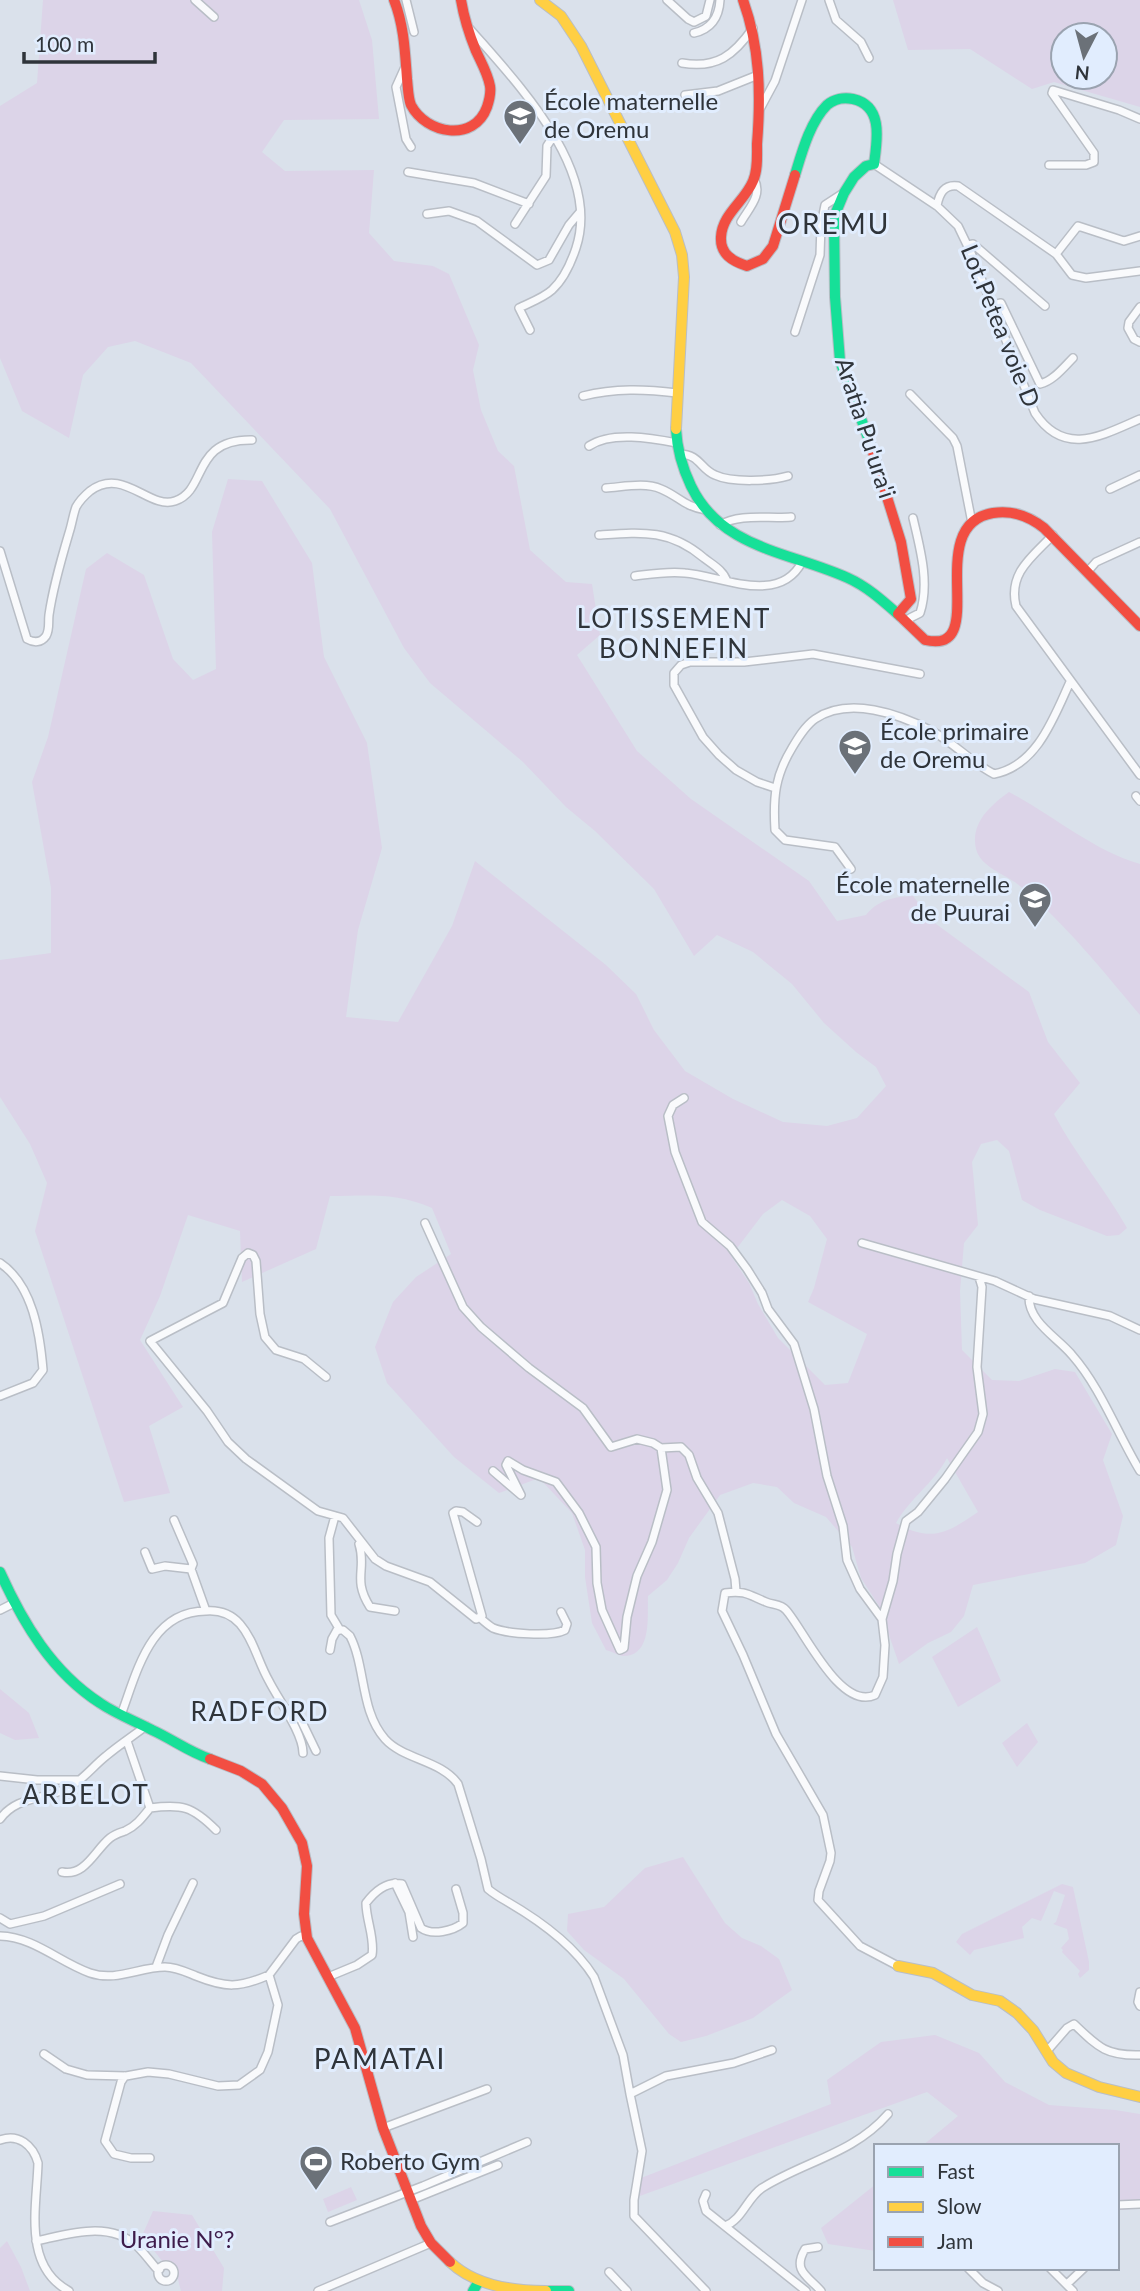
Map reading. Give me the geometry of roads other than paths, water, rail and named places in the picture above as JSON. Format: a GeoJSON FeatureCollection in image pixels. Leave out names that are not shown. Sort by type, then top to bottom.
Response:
{"type":"FeatureCollection","features":[{"type":"Feature","properties":{"kind":"main road"},"geometry":{"type":"LineString","coordinates":[[394,0],[401,19],[410,103],[424,123],[446,132],[469,127],[485,113],[491,88],[467,26],[461,0]]}},
{"type":"Feature","properties":{"kind":"main road"},"geometry":{"type":"LineString","coordinates":[[540,0],[561,16],[581,46],[675,232],[683,264],[677,393],[678,449],[689,484],[706,510],[720,525],[759,549],[858,582],[898,614],[922,639],[930,642],[952,637],[956,629],[956,561],[958,550],[972,523],[999,512],[1016,512],[1034,520],[1053,535],[1140,626]]}},
{"type":"Feature","properties":{"kind":"main road"},"geometry":{"type":"LineString","coordinates":[[746,2],[757,44],[761,109],[754,179],[747,194],[724,223],[721,236],[723,251],[732,261],[747,266],[763,258],[773,246],[808,139],[828,104],[841,98],[852,99],[863,104],[873,114],[878,125],[874,164]]}},
{"type":"Feature","properties":{"kind":"main road","name":"Aratia Pu'ura'i"},"geometry":{"type":"LineString","coordinates":[[874,164],[869,164],[859,171],[845,192],[834,217],[835,296],[840,361],[884,483],[901,542],[911,598],[898,614]]}},
{"type":"Feature","properties":{"kind":"main road"},"geometry":{"type":"LineString","coordinates":[[0,1572],[14,1603],[36,1640],[67,1676],[89,1696],[194,1753],[229,1765],[256,1779],[286,1815],[305,1851],[303,1921],[307,1938],[355,2028],[383,2128],[409,2196],[431,2243],[475,2288],[569,2291]]}},
{"type":"Feature","properties":{"kind":"main road"},"geometry":{"type":"LineString","coordinates":[[898,1966],[933,1973],[972,1995],[1000,2001],[1017,2013],[1033,2030],[1059,2068],[1075,2078],[1099,2087],[1140,2097]]}},
{"type":"Feature","properties":{"kind":"street"},"geometry":{"type":"LineString","coordinates":[[195,0],[214,17]]}},
{"type":"Feature","properties":{"kind":"street"},"geometry":{"type":"LineString","coordinates":[[406,0],[414,32]]}},
{"type":"Feature","properties":{"kind":"street"},"geometry":{"type":"LineString","coordinates":[[667,0],[694,22],[706,16],[710,0]]}},
{"type":"Feature","properties":{"kind":"street"},"geometry":{"type":"LineString","coordinates":[[694,33],[713,23],[720,8],[720,0]]}},
{"type":"Feature","properties":{"kind":"street"},"geometry":{"type":"LineString","coordinates":[[761,109],[775,81],[802,0]]}},
{"type":"Feature","properties":{"kind":"street"},"geometry":{"type":"LineString","coordinates":[[829,0],[836,20],[861,42],[869,58]]}},
{"type":"Feature","properties":{"kind":"street"},"geometry":{"type":"LineString","coordinates":[[467,26],[536,107],[554,135],[573,175],[581,233],[562,279],[550,292],[519,308],[530,330]]}},
{"type":"Feature","properties":{"kind":"street"},"geometry":{"type":"LineString","coordinates":[[682,63],[714,63],[735,51],[754,27]]}},
{"type":"Feature","properties":{"kind":"street"},"geometry":{"type":"LineString","coordinates":[[407,64],[396,87],[406,139],[411,147]]}},
{"type":"Feature","properties":{"kind":"street"},"geometry":{"type":"LineString","coordinates":[[685,95],[718,91],[758,75]]}},
{"type":"Feature","properties":{"kind":"street"},"geometry":{"type":"LineString","coordinates":[[1049,165],[1086,165],[1094,162],[1094,153],[1063,111],[1052,93],[1053,90],[1140,119]]}},
{"type":"Feature","properties":{"kind":"street"},"geometry":{"type":"LineString","coordinates":[[515,224],[546,176],[547,146],[554,135]]}},
{"type":"Feature","properties":{"kind":"street","name":"Lot.Petea voie D"},"geometry":{"type":"LineString","coordinates":[[874,164],[937,206],[958,226],[1035,412],[1048,429],[1060,437],[1081,439],[1100,435],[1140,419]]}},
{"type":"Feature","properties":{"kind":"street"},"geometry":{"type":"LineString","coordinates":[[408,172],[474,183],[529,204]]}},
{"type":"Feature","properties":{"kind":"street"},"geometry":{"type":"LineString","coordinates":[[741,222],[757,196],[758,187],[754,179]]}},
{"type":"Feature","properties":{"kind":"street"},"geometry":{"type":"LineString","coordinates":[[937,206],[939,195],[944,189],[958,186],[1056,254],[1072,275],[1079,277],[1140,271]]}},
{"type":"Feature","properties":{"kind":"street"},"geometry":{"type":"LineString","coordinates":[[795,332],[820,255],[825,205],[845,192]]}},
{"type":"Feature","properties":{"kind":"street"},"geometry":{"type":"LineString","coordinates":[[428,214],[449,211],[477,221],[537,265],[549,260],[569,225],[580,212]]}},
{"type":"Feature","properties":{"kind":"street"},"geometry":{"type":"LineString","coordinates":[[1056,254],[1078,226],[1124,241],[1140,236]]}},
{"type":"Feature","properties":{"kind":"street"},"geometry":{"type":"LineString","coordinates":[[968,245],[973,244],[1045,306]]}},
{"type":"Feature","properties":{"kind":"street"},"geometry":{"type":"LineString","coordinates":[[992,305],[1001,303],[1040,384],[1058,374],[1073,358]]}},
{"type":"Feature","properties":{"kind":"street"},"geometry":{"type":"LineString","coordinates":[[1140,307],[1129,322],[1128,328],[1134,339],[1140,342]]}},
{"type":"Feature","properties":{"kind":"street"},"geometry":{"type":"LineString","coordinates":[[583,396],[606,390],[677,393]]}},
{"type":"Feature","properties":{"kind":"street"},"geometry":{"type":"LineString","coordinates":[[910,394],[953,438],[957,446],[972,523]]}},
{"type":"Feature","properties":{"kind":"street"},"geometry":{"type":"LineString","coordinates":[[589,446],[605,438],[656,440],[693,456],[715,475],[749,480],[774,480],[788,476]]}},
{"type":"Feature","properties":{"kind":"street"},"geometry":{"type":"LineString","coordinates":[[0,551],[27,639],[38,642],[44,639],[49,629],[49,615],[60,561],[75,510],[81,499],[99,485],[111,483],[172,503],[186,495],[206,460],[216,449],[228,442],[252,440]]}},
{"type":"Feature","properties":{"kind":"street"},"geometry":{"type":"LineString","coordinates":[[1110,489],[1140,475]]}},
{"type":"Feature","properties":{"kind":"street"},"geometry":{"type":"LineString","coordinates":[[606,488],[659,488],[688,507],[706,510]]}},
{"type":"Feature","properties":{"kind":"street"},"geometry":{"type":"LineString","coordinates":[[720,525],[732,519],[791,517]]}},
{"type":"Feature","properties":{"kind":"street"},"geometry":{"type":"LineString","coordinates":[[909,625],[910,618],[920,612],[924,602],[924,578],[913,518]]}},
{"type":"Feature","properties":{"kind":"street"},"geometry":{"type":"LineString","coordinates":[[599,535],[648,533],[668,536],[695,550],[724,573],[727,582]]}},
{"type":"Feature","properties":{"kind":"street"},"geometry":{"type":"LineString","coordinates":[[1053,535],[1017,576],[1013,592],[1016,606],[1140,775]]}},
{"type":"Feature","properties":{"kind":"street"},"geometry":{"type":"LineString","coordinates":[[1088,570],[1096,562],[1140,542]]}},
{"type":"Feature","properties":{"kind":"street"},"geometry":{"type":"LineString","coordinates":[[635,576],[686,573],[751,585],[778,583],[797,571],[802,562]]}},
{"type":"Feature","properties":{"kind":"street"},"geometry":{"type":"LineString","coordinates":[[775,788],[736,770],[703,737],[674,685],[674,673],[681,665],[690,662],[761,660],[813,654],[920,674]]}},
{"type":"Feature","properties":{"kind":"street"},"geometry":{"type":"LineString","coordinates":[[851,869],[835,847],[785,841],[775,830],[775,788],[783,764],[807,726],[827,713],[842,709],[877,711],[906,719],[934,732],[994,774],[1021,761],[1045,735],[1070,682]]}},
{"type":"Feature","properties":{"kind":"street"},"geometry":{"type":"LineString","coordinates":[[684,1098],[673,1105],[668,1116],[675,1152],[702,1222],[730,1247],[747,1269],[768,1308],[794,1344],[814,1409],[827,1476],[843,1526],[847,1560],[860,1589],[882,1619]]}},
{"type":"Feature","properties":{"kind":"street"},"geometry":{"type":"LineString","coordinates":[[425,1223],[463,1307],[481,1327],[529,1368],[583,1408],[611,1447],[637,1439],[661,1448],[681,1447],[689,1455],[697,1478],[718,1513],[736,1579],[736,1591]]}},
{"type":"Feature","properties":{"kind":"street"},"geometry":{"type":"LineString","coordinates":[[862,1242],[979,1277],[1061,1307],[1110,1316],[1140,1330]]}},
{"type":"Feature","properties":{"kind":"street"},"geometry":{"type":"LineString","coordinates":[[326,1377],[304,1359],[276,1350],[265,1337],[260,1314],[256,1261],[253,1255],[248,1253],[243,1258],[223,1303],[150,1340],[207,1411],[228,1442],[317,1511],[343,1518],[349,1524],[362,1552],[359,1579],[365,1600],[370,1608],[395,1611]]}},
{"type":"Feature","properties":{"kind":"street"},"geometry":{"type":"LineString","coordinates":[[0,1263],[17,1278],[39,1329],[43,1370],[33,1383],[0,1396]]}},
{"type":"Feature","properties":{"kind":"street"},"geometry":{"type":"LineString","coordinates":[[898,1966],[860,1947],[818,1900],[818,1891],[830,1861],[827,1828],[816,1800],[776,1734],[722,1611],[725,1594],[736,1591],[752,1594],[785,1609],[833,1678],[856,1695],[875,1695],[883,1677],[885,1645],[882,1619],[906,1521],[933,1496],[978,1432],[983,1414],[977,1381],[982,1287],[979,1277]]}},
{"type":"Feature","properties":{"kind":"street"},"geometry":{"type":"LineString","coordinates":[[1029,1296],[1031,1311],[1073,1356],[1091,1380],[1140,1471]]}},
{"type":"Feature","properties":{"kind":"street"},"geometry":{"type":"LineString","coordinates":[[493,1471],[521,1495],[506,1465],[508,1461],[523,1470],[556,1482],[579,1513],[596,1546],[597,1583],[602,1610],[620,1650],[624,1648],[627,1617],[636,1576],[652,1542],[667,1490],[661,1448]]}},
{"type":"Feature","properties":{"kind":"street"},"geometry":{"type":"LineString","coordinates":[[477,1522],[463,1512],[453,1513],[482,1616],[480,1618]]}},
{"type":"Feature","properties":{"kind":"street"},"geometry":{"type":"LineString","coordinates":[[335,1516],[329,1538],[331,1615],[340,1630],[350,1636],[354,1643],[367,1700],[384,1738],[403,1752],[452,1775],[458,1784],[488,1889],[578,1954],[594,1978],[623,2055],[642,2151],[634,2216],[706,2291]]}},
{"type":"Feature","properties":{"kind":"street"},"geometry":{"type":"LineString","coordinates":[[174,1520],[193,1564],[191,1569],[206,1611]]}},
{"type":"Feature","properties":{"kind":"street"},"geometry":{"type":"LineString","coordinates":[[358,1540],[375,1559],[386,1566],[430,1582],[476,1619],[480,1618],[493,1628],[519,1633],[557,1633],[565,1630],[567,1624],[561,1612]]}},
{"type":"Feature","properties":{"kind":"street"},"geometry":{"type":"LineString","coordinates":[[145,1552],[152,1569],[165,1566],[191,1569]]}},
{"type":"Feature","properties":{"kind":"street"},"geometry":{"type":"LineString","coordinates":[[0,1609],[14,1603]]}},
{"type":"Feature","properties":{"kind":"street"},"geometry":{"type":"LineString","coordinates":[[121,1715],[158,1630],[174,1619],[206,1611],[223,1613],[238,1622],[251,1641],[300,1741],[303,1753]]}},
{"type":"Feature","properties":{"kind":"street"},"geometry":{"type":"LineString","coordinates":[[330,1650],[332,1639],[337,1630],[340,1630]]}},
{"type":"Feature","properties":{"kind":"street"},"geometry":{"type":"LineString","coordinates":[[283,1705],[301,1720],[316,1751]]}},
{"type":"Feature","properties":{"kind":"street"},"geometry":{"type":"LineString","coordinates":[[0,1819],[23,1801],[63,1790],[80,1780],[103,1758],[146,1726]]}},
{"type":"Feature","properties":{"kind":"street"},"geometry":{"type":"LineString","coordinates":[[127,1741],[150,1808]]}},
{"type":"Feature","properties":{"kind":"street"},"geometry":{"type":"LineString","coordinates":[[0,1776],[37,1780],[80,1780]]}},
{"type":"Feature","properties":{"kind":"street"},"geometry":{"type":"LineString","coordinates":[[62,1872],[80,1870],[104,1842],[138,1824],[150,1808],[182,1805],[201,1815],[216,1830]]}},
{"type":"Feature","properties":{"kind":"street"},"geometry":{"type":"LineString","coordinates":[[156,1968],[192,1882]]}},
{"type":"Feature","properties":{"kind":"street"},"geometry":{"type":"LineString","coordinates":[[395,1883],[408,1912],[413,1937]]}},
{"type":"Feature","properties":{"kind":"street"},"geometry":{"type":"LineString","coordinates":[[0,1918],[10,1924],[44,1916],[120,1884]]}},
{"type":"Feature","properties":{"kind":"street"},"geometry":{"type":"LineString","coordinates":[[328,1976],[357,1965],[372,1955],[373,1943],[366,1916],[366,1903],[383,1887],[402,1884],[421,1928],[427,1932],[450,1929],[463,1923],[456,1889]]}},
{"type":"Feature","properties":{"kind":"street"},"geometry":{"type":"LineString","coordinates":[[0,1936],[23,1940],[82,1970],[100,1975],[115,1976],[156,1968],[181,1970],[212,1983],[232,1986],[251,1983],[269,1975],[296,1939],[301,1936],[307,1938]]}},
{"type":"Feature","properties":{"kind":"street"},"geometry":{"type":"LineString","coordinates":[[44,2054],[76,2073],[125,2076],[148,2072],[226,2087],[239,2085],[254,2077],[264,2065],[278,2005],[269,1975]]}},
{"type":"Feature","properties":{"kind":"street"},"geometry":{"type":"LineString","coordinates":[[1140,1992],[1140,2006]]}},
{"type":"Feature","properties":{"kind":"street"},"geometry":{"type":"LineString","coordinates":[[1047,2051],[1067,2028],[1074,2024],[1107,2053],[1140,2055]]}},
{"type":"Feature","properties":{"kind":"street"},"geometry":{"type":"LineString","coordinates":[[631,2094],[666,2076],[734,2063],[772,2050]]}},
{"type":"Feature","properties":{"kind":"street"},"geometry":{"type":"LineString","coordinates":[[125,2076],[105,2141],[114,2154],[150,2158]]}},
{"type":"Feature","properties":{"kind":"street"},"geometry":{"type":"LineString","coordinates":[[383,2128],[487,2089]]}},
{"type":"Feature","properties":{"kind":"street"},"geometry":{"type":"LineString","coordinates":[[725,2227],[733,2224],[758,2191],[848,2147],[880,2123],[888,2113]]}},
{"type":"Feature","properties":{"kind":"street"},"geometry":{"type":"LineString","coordinates":[[0,2140],[15,2138],[30,2146],[35,2154],[36,2241],[47,2270],[69,2291]]}},
{"type":"Feature","properties":{"kind":"street"},"geometry":{"type":"LineString","coordinates":[[409,2196],[527,2142]]}},
{"type":"Feature","properties":{"kind":"street"},"geometry":{"type":"LineString","coordinates":[[330,2222],[498,2165]]}},
{"type":"Feature","properties":{"kind":"street"},"geometry":{"type":"LineString","coordinates":[[706,2194],[703,2201],[706,2211],[806,2291]]}},
{"type":"Feature","properties":{"kind":"street"},"geometry":{"type":"LineString","coordinates":[[1119,2205],[1140,2204]]}},
{"type":"Feature","properties":{"kind":"street"},"geometry":{"type":"LineString","coordinates":[[36,2241],[108,2231],[129,2240],[160,2269]]}},
{"type":"Feature","properties":{"kind":"street"},"geometry":{"type":"LineString","coordinates":[[318,2291],[431,2243]]}},
{"type":"Feature","properties":{"kind":"street"},"geometry":{"type":"LineString","coordinates":[[818,2247],[805,2249],[799,2266],[821,2291]]}},
{"type":"Feature","properties":{"kind":"street"},"geometry":{"type":"LineString","coordinates":[[160,2269],[166,2266],[172,2268],[173,2277],[167,2281]]}},
{"type":"Feature","properties":{"kind":"street"},"geometry":{"type":"LineString","coordinates":[[160,2269],[160,2277],[167,2281],[170,2291]]}},
{"type":"Feature","properties":{"kind":"street"},"geometry":{"type":"LineString","coordinates":[[970,2270],[983,2283],[998,2291]]}},
{"type":"Feature","properties":{"kind":"street"},"geometry":{"type":"LineString","coordinates":[[1051,2270],[1073,2291]]}},
{"type":"Feature","properties":{"kind":"street"},"geometry":{"type":"LineString","coordinates":[[1067,2284],[1082,2270]]}},
{"type":"Feature","properties":{"kind":"street"},"geometry":{"type":"LineString","coordinates":[[610,2273],[627,2291]]}},
{"type":"Feature","properties":{"kind":"place","name":"École maternelle de Oremu"},"geometry":{"type":"Point","coordinates":[520,146]}},
{"type":"Feature","properties":{"kind":"place","name":"École primaire de Oremu"},"geometry":{"type":"Point","coordinates":[855,776]}},
{"type":"Feature","properties":{"kind":"place","name":"École maternelle de Puurai"},"geometry":{"type":"Point","coordinates":[1035,929]}},
{"type":"Feature","properties":{"kind":"place","name":"Roberto Gym"},"geometry":{"type":"Point","coordinates":[316,2192]}},
{"type":"Feature","properties":{"kind":"district","name":"OREMU"},"geometry":{"type":"Point","coordinates":[834,224]}},
{"type":"Feature","properties":{"kind":"district","name":"LOTISSEMENT BONNEFIN"},"geometry":{"type":"Point","coordinates":[674,634]}},
{"type":"Feature","properties":{"kind":"district","name":"RADFORD"},"geometry":{"type":"Point","coordinates":[260,1712]}},
{"type":"Feature","properties":{"kind":"district","name":"ARBELOT"},"geometry":{"type":"Point","coordinates":[86,1795]}},
{"type":"Feature","properties":{"kind":"district","name":"PAMATAI"},"geometry":{"type":"Point","coordinates":[380,2059]}},
{"type":"Feature","properties":{"kind":"park label","name":"Uranie N°?"},"geometry":{"type":"Point","coordinates":[177,2240]}}]}
